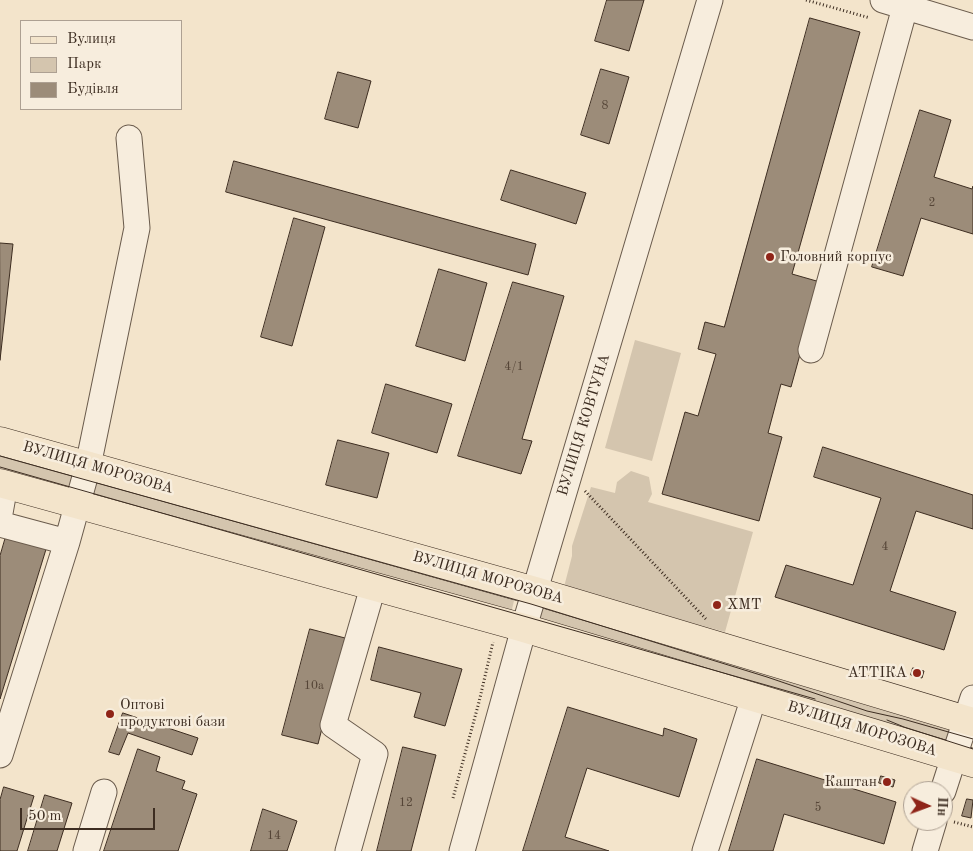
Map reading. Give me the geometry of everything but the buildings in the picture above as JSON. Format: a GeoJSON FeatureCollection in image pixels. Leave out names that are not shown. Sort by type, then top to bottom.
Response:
{"type":"FeatureCollection","features":[{"type":"Feature","properties":{"kind":"main road","name":"ВУЛИЦЯ МОРОЗОВА"},"geometry":{"type":"LineString","coordinates":[[0,441],[971,713]]}},
{"type":"Feature","properties":{"kind":"main road","name":"ВУЛИЦЯ МОРОЗОВА"},"geometry":{"type":"LineString","coordinates":[[3,484],[524,628],[963,760]]}},
{"type":"Feature","properties":{"kind":"street","name":"ВУЛИЦЯ КОВТУНА"},"geometry":{"type":"LineString","coordinates":[[462,851],[524,628],[710,0]]}},
{"type":"Feature","properties":{"kind":"street"},"geometry":{"type":"LineString","coordinates":[[812,350],[896,11],[973,27]]}},
{"type":"Feature","properties":{"kind":"street"},"geometry":{"type":"LineString","coordinates":[[0,755],[67,542],[88,466],[137,228],[129,138]]}},
{"type":"Feature","properties":{"kind":"street"},"geometry":{"type":"LineString","coordinates":[[0,513],[3,484]]}},
{"type":"Feature","properties":{"kind":"street"},"geometry":{"type":"LineString","coordinates":[[0,524],[67,542]]}},
{"type":"Feature","properties":{"kind":"street"},"geometry":{"type":"LineString","coordinates":[[348,851],[375,754],[332,725],[374,587]]}},
{"type":"Feature","properties":{"kind":"street"},"geometry":{"type":"LineString","coordinates":[[705,851],[754,697]]}},
{"type":"Feature","properties":{"kind":"street"},"geometry":{"type":"LineString","coordinates":[[949,781],[963,760],[971,713]]}},
{"type":"Feature","properties":{"kind":"street"},"geometry":{"type":"LineString","coordinates":[[86,851],[104,792]]}},
{"type":"Feature","properties":{"kind":"street"},"geometry":{"type":"LineString","coordinates":[[924,851],[937,831]]}},
{"type":"Feature","properties":{"kind":"path"},"geometry":{"type":"LineString","coordinates":[[806,0],[896,11]]}},
{"type":"Feature","properties":{"kind":"path"},"geometry":{"type":"LineString","coordinates":[[580,485],[710,622]]}},
{"type":"Feature","properties":{"kind":"path"},"geometry":{"type":"LineString","coordinates":[[451,804],[479,702],[494,636]]}},
{"type":"Feature","properties":{"kind":"path"},"geometry":{"type":"LineString","coordinates":[[953,823],[973,827]]}},
{"type":"Feature","properties":{"kind":"green space"},"geometry":{"type":"Polygon","coordinates":[[[635,340],[681,353],[652,461],[605,448],[635,340]]]}},
{"type":"Feature","properties":{"kind":"green space"},"geometry":{"type":"Polygon","coordinates":[[[0,448],[80,470],[72,495],[0,474],[0,448]]]}},
{"type":"Feature","properties":{"kind":"green space"},"geometry":{"type":"Polygon","coordinates":[[[631,471],[649,477],[652,494],[648,502],[753,532],[725,632],[564,587],[572,556],[572,546],[591,487],[615,493],[617,482],[631,471]]]}},
{"type":"Feature","properties":{"kind":"green space"},"geometry":{"type":"Polygon","coordinates":[[[89,477],[516,592],[510,618],[84,498],[89,477]]]}},
{"type":"Feature","properties":{"kind":"green space"},"geometry":{"type":"Polygon","coordinates":[[[537,596],[951,722],[944,748],[530,624],[537,596]]]}},
{"type":"Feature","properties":{"kind":"tram line"},"geometry":{"type":"LineString","coordinates":[[0,456],[531,604],[767,677],[867,711],[973,739]]}},
{"type":"Feature","properties":{"kind":"tram line"},"geometry":{"type":"LineString","coordinates":[[0,467],[815,699]]}},
{"type":"Feature","properties":{"kind":"tram line"},"geometry":{"type":"LineString","coordinates":[[887,720],[973,749]]}},
{"type":"Feature","properties":{"kind":"place","name":"Головний корпус"},"geometry":{"type":"Point","coordinates":[770,257]}},
{"type":"Feature","properties":{"kind":"place","name":"ХМТ"},"geometry":{"type":"Point","coordinates":[717,605]}},
{"type":"Feature","properties":{"kind":"place","name":"АТТІКА"},"geometry":{"type":"Point","coordinates":[917,673]}},
{"type":"Feature","properties":{"kind":"place","name":"Оптові продуктові бази"},"geometry":{"type":"Point","coordinates":[110,714]}},
{"type":"Feature","properties":{"kind":"place","name":"Каштан"},"geometry":{"type":"Point","coordinates":[887,782]}}]}
